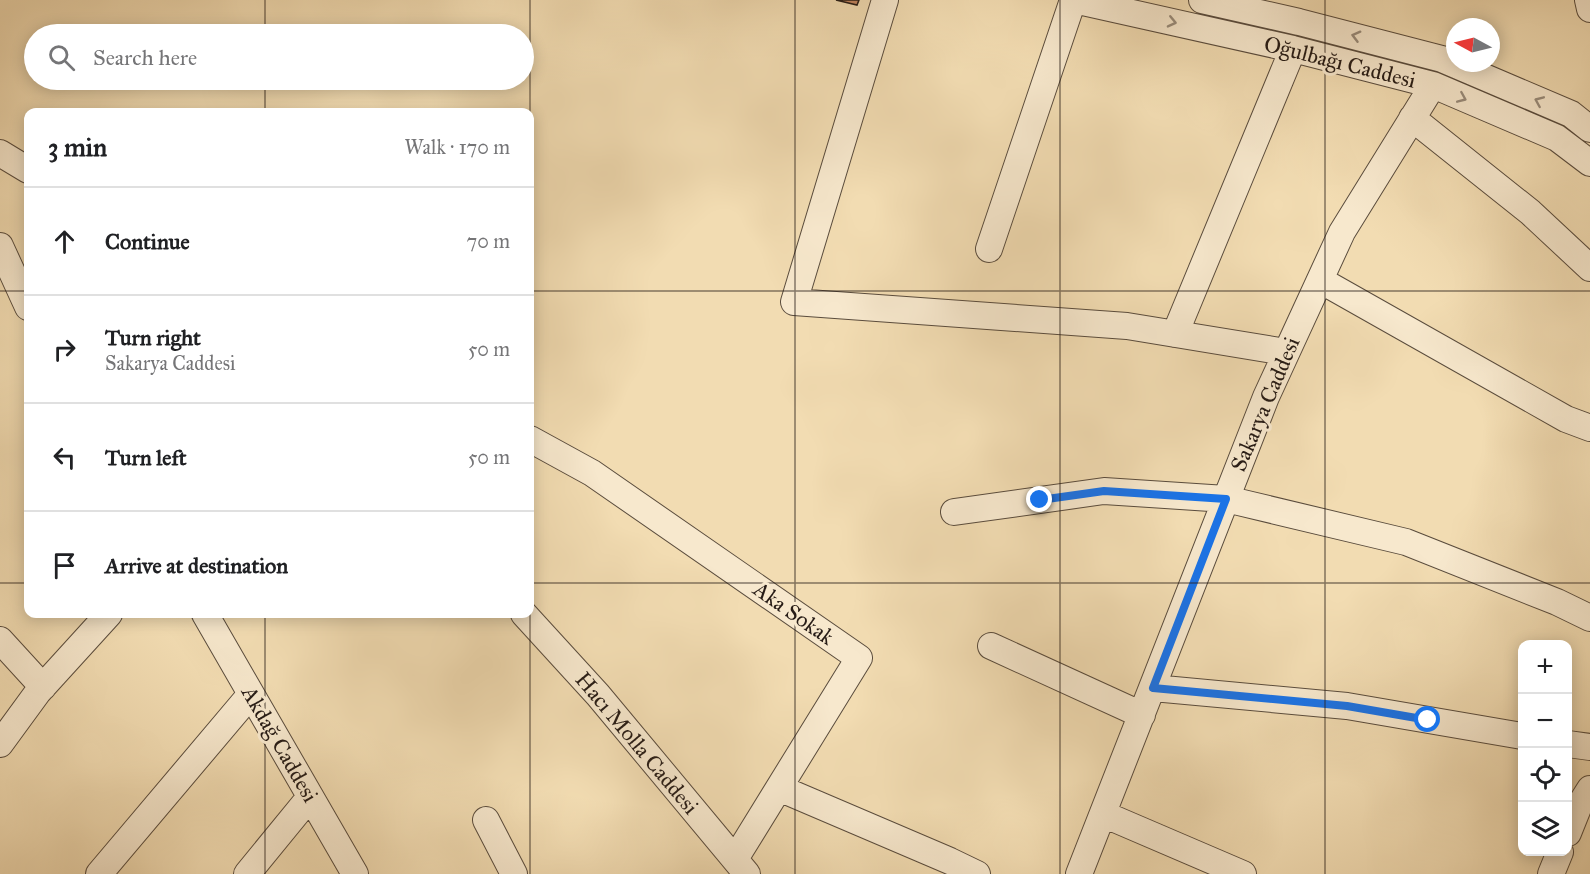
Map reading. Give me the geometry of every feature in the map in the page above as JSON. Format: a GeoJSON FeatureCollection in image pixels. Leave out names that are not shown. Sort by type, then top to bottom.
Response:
{"type":"FeatureCollection","features":[{"type":"Feature","properties":{"kind":"street"},"geometry":{"type":"LineString","coordinates":[[885,0],[794,302],[1127,326],[1286,352]]}},
{"type":"Feature","properties":{"kind":"street"},"geometry":{"type":"LineString","coordinates":[[989,249],[1074,0]]}},
{"type":"Feature","properties":{"kind":"street","name":"Oğulbağı Caddesi"},"geometry":{"type":"LineString","coordinates":[[1074,0],[1293,49],[1433,85],[1557,138],[1590,163]]}},
{"type":"Feature","properties":{"kind":"street","name":"Oğulbağı Caddesi"},"geometry":{"type":"LineString","coordinates":[[1202,0],[1263,6],[1442,58],[1571,114],[1590,129]]}},
{"type":"Feature","properties":{"kind":"street"},"geometry":{"type":"LineString","coordinates":[[1588,0],[1590,9]]}},
{"type":"Feature","properties":{"kind":"street"},"geometry":{"type":"LineString","coordinates":[[1175,334],[1293,49]]}},
{"type":"Feature","properties":{"kind":"street","name":"Sakarya Caddesi"},"geometry":{"type":"LineString","coordinates":[[1079,874],[1266,397],[1286,352],[1342,232],[1433,85]]}},
{"type":"Feature","properties":{"kind":"street"},"geometry":{"type":"LineString","coordinates":[[1412,118],[1530,212],[1590,268]]}},
{"type":"Feature","properties":{"kind":"street"},"geometry":{"type":"LineString","coordinates":[[0,153],[24,168]]}},
{"type":"Feature","properties":{"kind":"street"},"geometry":{"type":"LineString","coordinates":[[0,246],[8,283],[24,302]]}},
{"type":"Feature","properties":{"kind":"street"},"geometry":{"type":"LineString","coordinates":[[1320,280],[1566,419],[1590,428]]}},
{"type":"Feature","properties":{"kind":"street","name":"Aka Sokak"},"geometry":{"type":"LineString","coordinates":[[534,441],[592,473],[859,658],[779,788],[741,867]]}},
{"type":"Feature","properties":{"kind":"street"},"geometry":{"type":"LineString","coordinates":[[954,512],[1104,491],[1226,499],[1406,542],[1557,602],[1590,618]]}},
{"type":"Feature","properties":{"kind":"street"},"geometry":{"type":"LineString","coordinates":[[0,744],[43,687],[105,618]]}},
{"type":"Feature","properties":{"kind":"street","name":"Akdağ Caddesi"},"geometry":{"type":"LineString","coordinates":[[207,618],[355,874]]}},
{"type":"Feature","properties":{"kind":"street","name":"Hacı Molla Caddesi"},"geometry":{"type":"LineString","coordinates":[[528,618],[598,695],[741,867]]}},
{"type":"Feature","properties":{"kind":"street"},"geometry":{"type":"LineString","coordinates":[[0,640],[43,687]]}},
{"type":"Feature","properties":{"kind":"street"},"geometry":{"type":"LineString","coordinates":[[991,646],[1142,715]]}},
{"type":"Feature","properties":{"kind":"street"},"geometry":{"type":"LineString","coordinates":[[1153,688],[1347,706],[1518,735]]}},
{"type":"Feature","properties":{"kind":"street"},"geometry":{"type":"LineString","coordinates":[[99,874],[251,694]]}},
{"type":"Feature","properties":{"kind":"street"},"geometry":{"type":"LineString","coordinates":[[1572,745],[1590,747]]}},
{"type":"Feature","properties":{"kind":"street"},"geometry":{"type":"LineString","coordinates":[[779,788],[977,874]]}},
{"type":"Feature","properties":{"kind":"street"},"geometry":{"type":"LineString","coordinates":[[1572,823],[1590,789]]}},
{"type":"Feature","properties":{"kind":"street"},"geometry":{"type":"LineString","coordinates":[[247,874],[310,797]]}},
{"type":"Feature","properties":{"kind":"street"},"geometry":{"type":"LineString","coordinates":[[1103,814],[1243,874]]}},
{"type":"Feature","properties":{"kind":"street"},"geometry":{"type":"LineString","coordinates":[[486,820],[514,874]]}},
{"type":"Feature","properties":{"kind":"street"},"geometry":{"type":"LineString","coordinates":[[1551,874],[1558,856]]}},
{"type":"Feature","properties":{"kind":"route"},"geometry":{"type":"LineString","coordinates":[[1040,500],[1104,491],[1226,499],[1153,688],[1347,706],[1428,720]]}}]}
